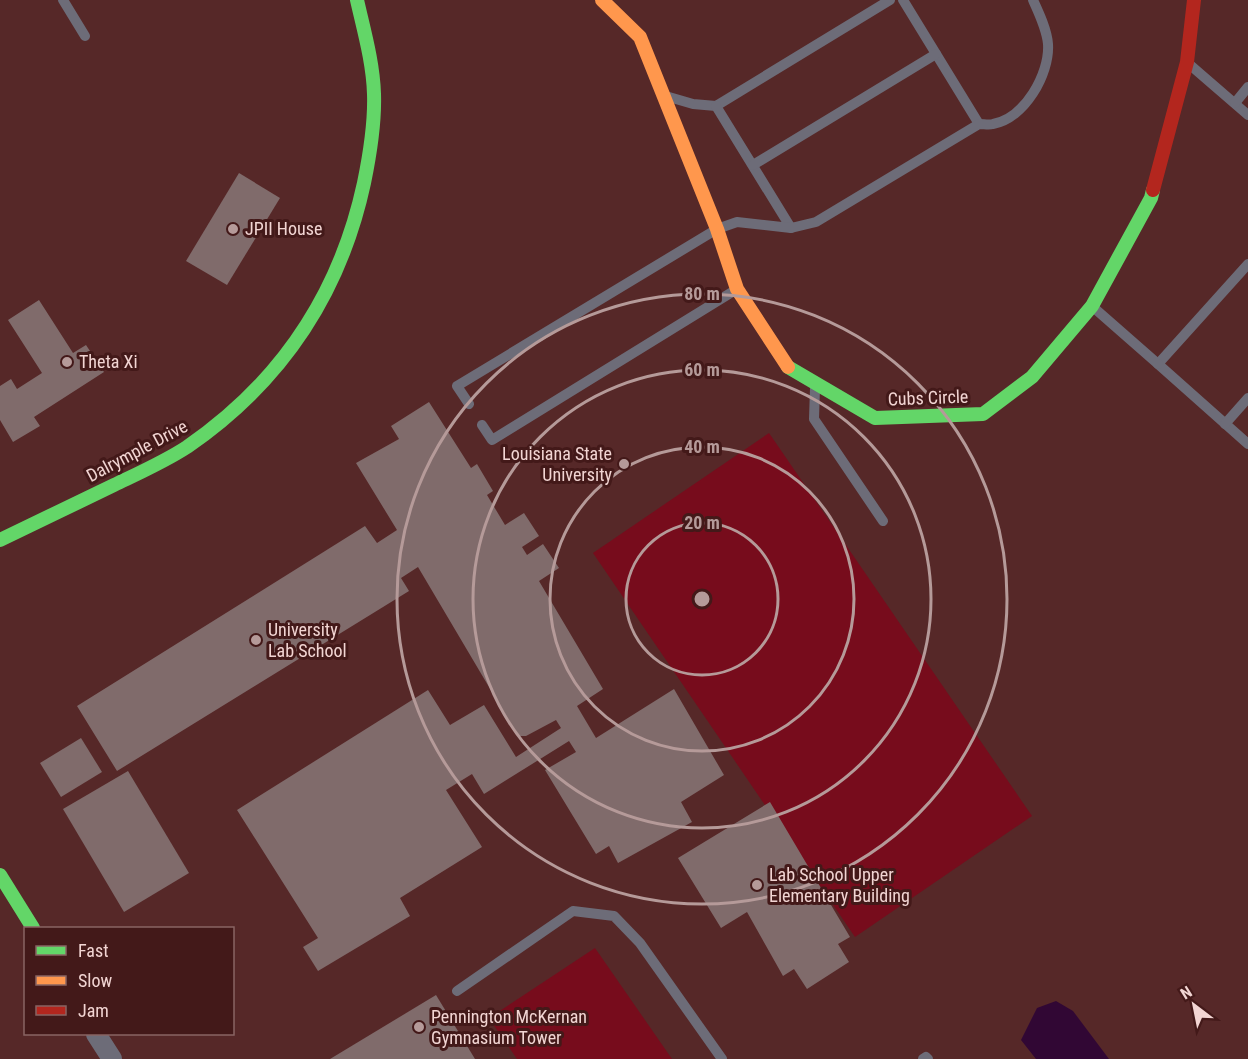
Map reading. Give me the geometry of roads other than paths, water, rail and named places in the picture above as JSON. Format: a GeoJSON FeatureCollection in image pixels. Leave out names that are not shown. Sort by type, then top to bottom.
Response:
{"type":"FeatureCollection","features":[{"type":"Feature","properties":{"kind":"street","name":"Dalrymple Drive"},"geometry":{"type":"LineString","coordinates":[[0,540],[185,449],[220,423],[263,383],[312,321],[349,243],[370,153],[373,82],[368,44],[357,0]]}},
{"type":"Feature","properties":{"kind":"street","name":"Cubs Circle"},"geometry":{"type":"LineString","coordinates":[[602,0],[640,37],[717,229],[737,290],[789,369],[875,418],[983,414],[1032,377],[1092,306],[1151,198],[1187,62],[1194,0]]}},
{"type":"Feature","properties":{"kind":"street"},"geometry":{"type":"LineString","coordinates":[[0,874],[32,927]]}},
{"type":"Feature","properties":{"kind":"street"},"geometry":{"type":"LineString","coordinates":[[97,1035],[112,1059]]}},
{"type":"Feature","properties":{"kind":"lane"},"geometry":{"type":"LineString","coordinates":[[63,0],[85,36]]}},
{"type":"Feature","properties":{"kind":"lane"},"geometry":{"type":"LineString","coordinates":[[663,95],[693,104],[716,106],[890,0]]}},
{"type":"Feature","properties":{"kind":"lane"},"geometry":{"type":"LineString","coordinates":[[903,0],[979,124]]}},
{"type":"Feature","properties":{"kind":"lane"},"geometry":{"type":"LineString","coordinates":[[469,404],[457,386],[717,229],[737,222],[791,228],[816,222],[979,124],[995,124],[1014,114],[1035,92],[1047,60],[1048,43],[1033,0]]}},
{"type":"Feature","properties":{"kind":"lane"},"geometry":{"type":"LineString","coordinates":[[753,165],[936,54]]}},
{"type":"Feature","properties":{"kind":"lane"},"geometry":{"type":"LineString","coordinates":[[1187,62],[1248,115]]}},
{"type":"Feature","properties":{"kind":"lane"},"geometry":{"type":"LineString","coordinates":[[1235,103],[1248,87]]}},
{"type":"Feature","properties":{"kind":"lane"},"geometry":{"type":"LineString","coordinates":[[716,106],[791,228]]}},
{"type":"Feature","properties":{"kind":"lane"},"geometry":{"type":"LineString","coordinates":[[1158,364],[1248,264]]}},
{"type":"Feature","properties":{"kind":"lane"},"geometry":{"type":"LineString","coordinates":[[483,424],[492,440],[737,290]]}},
{"type":"Feature","properties":{"kind":"lane"},"geometry":{"type":"LineString","coordinates":[[1092,306],[1248,444]]}},
{"type":"Feature","properties":{"kind":"lane"},"geometry":{"type":"LineString","coordinates":[[815,384],[814,419],[883,521]]}},
{"type":"Feature","properties":{"kind":"lane"},"geometry":{"type":"LineString","coordinates":[[1225,424],[1248,398]]}},
{"type":"Feature","properties":{"kind":"lane"},"geometry":{"type":"LineString","coordinates":[[457,991],[573,911],[614,916],[640,943],[722,1059]]}},
{"type":"Feature","properties":{"kind":"place","name":"JPII House"},"geometry":{"type":"Point","coordinates":[233,229]}},
{"type":"Feature","properties":{"kind":"place","name":"Theta Xi"},"geometry":{"type":"Point","coordinates":[67,362]}},
{"type":"Feature","properties":{"kind":"place","name":"Louisiana State University"},"geometry":{"type":"Point","coordinates":[624,464]}},
{"type":"Feature","properties":{"kind":"place","name":"University Lab School"},"geometry":{"type":"Point","coordinates":[256,640]}},
{"type":"Feature","properties":{"kind":"place","name":"Lab School Upper Elementary Building"},"geometry":{"type":"Point","coordinates":[757,885]}},
{"type":"Feature","properties":{"kind":"place","name":"Pennington McKernan Gymnasium Tower"},"geometry":{"type":"Point","coordinates":[419,1027]}}]}
